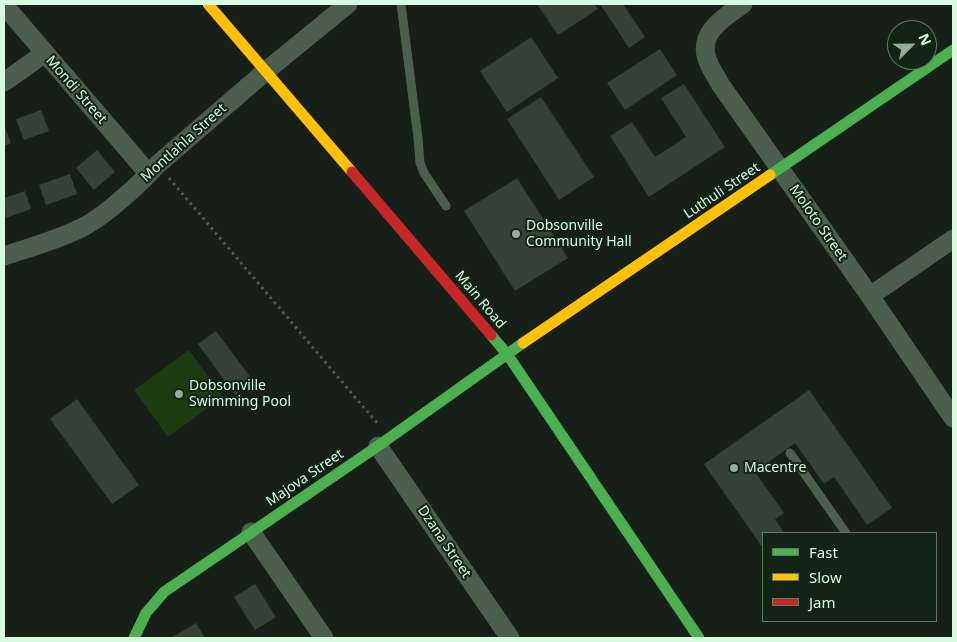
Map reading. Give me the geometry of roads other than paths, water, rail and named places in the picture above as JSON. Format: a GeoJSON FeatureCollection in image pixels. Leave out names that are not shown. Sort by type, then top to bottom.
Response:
{"type":"FeatureCollection","features":[{"type":"Feature","properties":{"kind":"street","name":"Main Road"},"geometry":{"type":"LineString","coordinates":[[208,4],[507,354],[699,638]]}},
{"type":"Feature","properties":{"kind":"street","name":"Montlahla Street"},"geometry":{"type":"LineString","coordinates":[[4,256],[47,242],[86,225],[112,206],[266,71],[348,4]]}},
{"type":"Feature","properties":{"kind":"street","name":"Moloto Street"},"geometry":{"type":"LineString","coordinates":[[743,4],[716,23],[708,34],[705,45],[706,59],[720,84],[870,296],[953,418]]}},
{"type":"Feature","properties":{"kind":"street","name":"Mondi Street"},"geometry":{"type":"LineString","coordinates":[[4,5],[45,53],[153,169]]}},
{"type":"Feature","properties":{"kind":"street","name":"Luthuli Street"},"geometry":{"type":"LineString","coordinates":[[507,354],[953,50]]}},
{"type":"Feature","properties":{"kind":"street"},"geometry":{"type":"LineString","coordinates":[[4,82],[45,53]]}},
{"type":"Feature","properties":{"kind":"street"},"geometry":{"type":"LineString","coordinates":[[870,296],[953,239]]}},
{"type":"Feature","properties":{"kind":"street","name":"Majova Street"},"geometry":{"type":"LineString","coordinates":[[134,638],[138,626],[151,604],[164,592],[384,442],[507,354]]}},
{"type":"Feature","properties":{"kind":"street","name":"Dzana Street"},"geometry":{"type":"LineString","coordinates":[[384,442],[510,638]]}},
{"type":"Feature","properties":{"kind":"street"},"geometry":{"type":"LineString","coordinates":[[251,532],[324,638]]}},
{"type":"Feature","properties":{"kind":"lane"},"geometry":{"type":"LineString","coordinates":[[401,4],[420,163],[424,173],[446,206]]}},
{"type":"Feature","properties":{"kind":"lane"},"geometry":{"type":"LineString","coordinates":[[790,453],[845,532]]}},
{"type":"Feature","properties":{"kind":"place","name":"Dobsonville Community Hall"},"geometry":{"type":"Point","coordinates":[516,234]}},
{"type":"Feature","properties":{"kind":"place","name":"Dobsonville Swimming Pool"},"geometry":{"type":"Point","coordinates":[179,394]}},
{"type":"Feature","properties":{"kind":"place","name":"Macentre"},"geometry":{"type":"Point","coordinates":[734,468]}}]}
